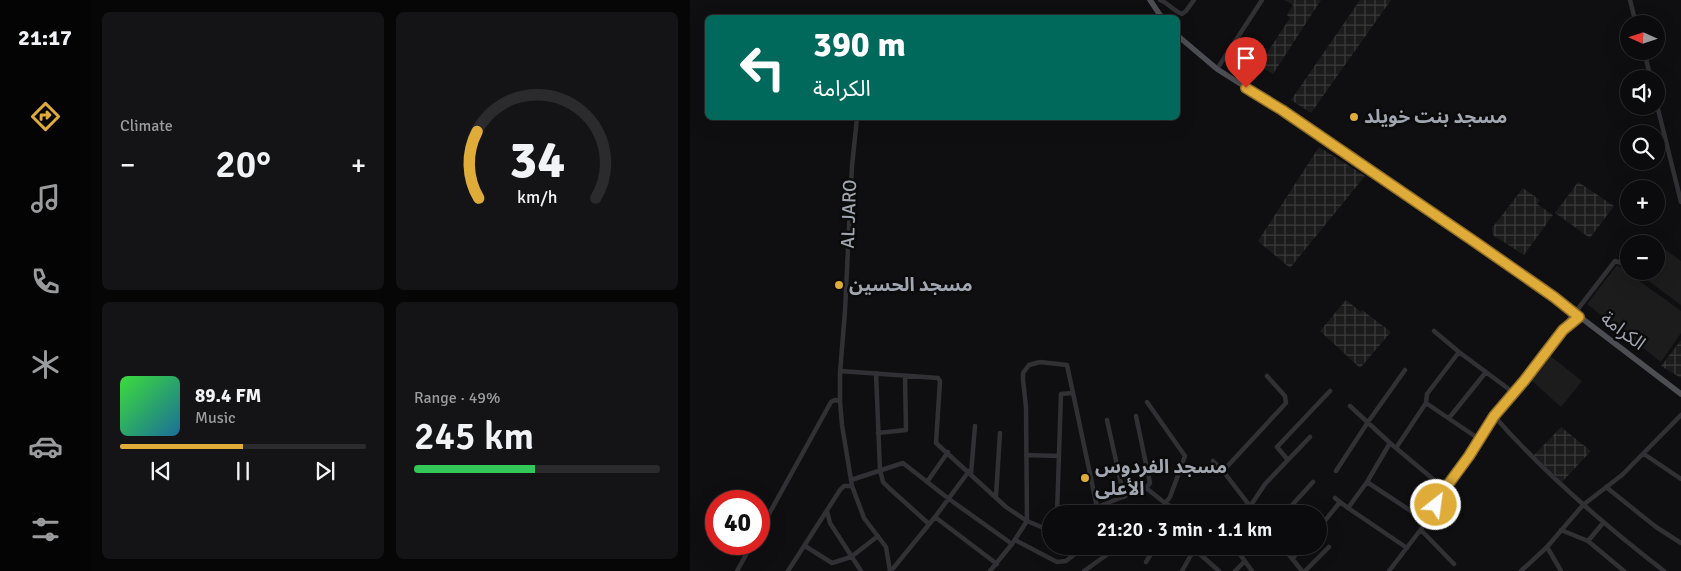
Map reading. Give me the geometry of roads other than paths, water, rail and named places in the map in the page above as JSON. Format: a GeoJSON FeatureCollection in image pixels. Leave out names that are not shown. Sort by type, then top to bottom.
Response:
{"type":"FeatureCollection","features":[{"type":"Feature","properties":{"kind":"main road"},"geometry":{"type":"LineString","coordinates":[[1152,0],[1160,15]]}},
{"type":"Feature","properties":{"kind":"main road","name":"الكرامة"},"geometry":{"type":"LineString","coordinates":[[1180,38],[1217,69],[1282,110],[1554,297],[1575,315],[1681,394]]}},
{"type":"Feature","properties":{"kind":"street"},"geometry":{"type":"LineString","coordinates":[[1160,0],[1166,2],[1182,14],[1194,0]]}},
{"type":"Feature","properties":{"kind":"street"},"geometry":{"type":"LineString","coordinates":[[1217,69],[1262,0]]}},
{"type":"Feature","properties":{"kind":"street"},"geometry":{"type":"LineString","coordinates":[[1630,0],[1634,15]]}},
{"type":"Feature","properties":{"kind":"street"},"geometry":{"type":"LineString","coordinates":[[1659,115],[1681,202]]}},
{"type":"Feature","properties":{"kind":"street","name":"AL JARO"},"geometry":{"type":"LineString","coordinates":[[857,120],[852,166],[847,284],[840,371],[840,401],[852,486],[864,518],[886,547],[891,571]]}},
{"type":"Feature","properties":{"kind":"street"},"geometry":{"type":"LineString","coordinates":[[1389,571],[1421,530],[1445,489],[1494,416],[1575,315],[1615,261],[1620,262]]}},
{"type":"Feature","properties":{"kind":"street"},"geometry":{"type":"LineString","coordinates":[[1434,331],[1514,393]]}},
{"type":"Feature","properties":{"kind":"street"},"geometry":{"type":"LineString","coordinates":[[1396,448],[1426,403],[1427,394],[1459,352]]}},
{"type":"Feature","properties":{"kind":"street"},"geometry":{"type":"LineString","coordinates":[[990,571],[1027,521],[1026,407],[1023,373],[1029,365],[1040,362],[1067,365],[1097,505]]}},
{"type":"Feature","properties":{"kind":"street"},"geometry":{"type":"LineString","coordinates":[[1336,471],[1405,370]]}},
{"type":"Feature","properties":{"kind":"street"},"geometry":{"type":"LineString","coordinates":[[840,371],[938,378],[940,381],[936,442],[1006,507],[1027,521],[1042,527]]}},
{"type":"Feature","properties":{"kind":"street"},"geometry":{"type":"LineString","coordinates":[[1449,418],[1486,372]]}},
{"type":"Feature","properties":{"kind":"street"},"geometry":{"type":"LineString","coordinates":[[876,373],[880,470],[883,482],[929,524]]}},
{"type":"Feature","properties":{"kind":"street"},"geometry":{"type":"LineString","coordinates":[[878,433],[906,430],[906,376]]}},
{"type":"Feature","properties":{"kind":"street"},"geometry":{"type":"LineString","coordinates":[[1222,470],[1286,403],[1284,396],[1267,376]]}},
{"type":"Feature","properties":{"kind":"street"},"geometry":{"type":"LineString","coordinates":[[1288,460],[1277,448],[1330,391]]}},
{"type":"Feature","properties":{"kind":"street"},"geometry":{"type":"LineString","coordinates":[[1057,505],[1060,394],[1073,393]]}},
{"type":"Feature","properties":{"kind":"street"},"geometry":{"type":"LineString","coordinates":[[770,512],[831,402],[835,400],[840,401]]}},
{"type":"Feature","properties":{"kind":"street"},"geometry":{"type":"LineString","coordinates":[[1148,402],[1185,456],[1170,497],[1165,503]]}},
{"type":"Feature","properties":{"kind":"street"},"geometry":{"type":"LineString","coordinates":[[1426,403],[1480,439]]}},
{"type":"Feature","properties":{"kind":"street"},"geometry":{"type":"LineString","coordinates":[[1350,406],[1390,443],[1445,489]]}},
{"type":"Feature","properties":{"kind":"street"},"geometry":{"type":"LineString","coordinates":[[1521,571],[1562,530],[1583,505],[1622,475],[1681,415]]}},
{"type":"Feature","properties":{"kind":"street"},"geometry":{"type":"LineString","coordinates":[[1102,505],[1146,488],[1150,483],[1136,416]]}},
{"type":"Feature","properties":{"kind":"street"},"geometry":{"type":"LineString","coordinates":[[1494,416],[1519,444],[1583,505],[1664,571]]}},
{"type":"Feature","properties":{"kind":"street"},"geometry":{"type":"LineString","coordinates":[[1107,420],[1124,497]]}},
{"type":"Feature","properties":{"kind":"street"},"geometry":{"type":"LineString","coordinates":[[891,571],[970,472],[975,426]]}},
{"type":"Feature","properties":{"kind":"street"},"geometry":{"type":"LineString","coordinates":[[996,496],[1000,433]]}},
{"type":"Feature","properties":{"kind":"street"},"geometry":{"type":"LineString","coordinates":[[1250,505],[1265,484],[1310,437]]}},
{"type":"Feature","properties":{"kind":"street"},"geometry":{"type":"LineString","coordinates":[[1348,508],[1367,482],[1390,443]]}},
{"type":"Feature","properties":{"kind":"street"},"geometry":{"type":"LineString","coordinates":[[927,482],[948,452]]}},
{"type":"Feature","properties":{"kind":"street"},"geometry":{"type":"LineString","coordinates":[[1644,454],[1681,479]]}},
{"type":"Feature","properties":{"kind":"street"},"geometry":{"type":"LineString","coordinates":[[1026,455],[1059,456]]}},
{"type":"Feature","properties":{"kind":"street"},"geometry":{"type":"LineString","coordinates":[[1213,461],[1248,505]]}},
{"type":"Feature","properties":{"kind":"street"},"geometry":{"type":"LineString","coordinates":[[851,480],[903,463],[949,499],[1013,542],[1057,562],[1066,561],[1074,555]]}},
{"type":"Feature","properties":{"kind":"street"},"geometry":{"type":"LineString","coordinates":[[1292,505],[1313,482]]}},
{"type":"Feature","properties":{"kind":"street"},"geometry":{"type":"LineString","coordinates":[[1367,482],[1426,522]]}},
{"type":"Feature","properties":{"kind":"street"},"geometry":{"type":"LineString","coordinates":[[788,571],[844,486],[852,486]]}},
{"type":"Feature","properties":{"kind":"street"},"geometry":{"type":"LineString","coordinates":[[1606,487],[1656,527],[1681,543]]}},
{"type":"Feature","properties":{"kind":"street"},"geometry":{"type":"LineString","coordinates":[[1146,488],[1168,505]]}},
{"type":"Feature","properties":{"kind":"street"},"geometry":{"type":"LineString","coordinates":[[1336,498],[1407,548]]}},
{"type":"Feature","properties":{"kind":"street"},"geometry":{"type":"LineString","coordinates":[[1327,518],[1340,502]]}},
{"type":"Feature","properties":{"kind":"street"},"geometry":{"type":"LineString","coordinates":[[827,511],[830,523],[861,571]]}},
{"type":"Feature","properties":{"kind":"street"},"geometry":{"type":"LineString","coordinates":[[935,517],[996,564]]}},
{"type":"Feature","properties":{"kind":"street"},"geometry":{"type":"LineString","coordinates":[[1588,541],[1603,523]]}},
{"type":"Feature","properties":{"kind":"street"},"geometry":{"type":"LineString","coordinates":[[1421,530],[1454,564]]}},
{"type":"Feature","properties":{"kind":"street"},"geometry":{"type":"LineString","coordinates":[[1562,530],[1588,541],[1624,571]]}},
{"type":"Feature","properties":{"kind":"street"},"geometry":{"type":"LineString","coordinates":[[805,546],[832,563],[851,557],[878,536]]}},
{"type":"Feature","properties":{"kind":"street"},"geometry":{"type":"LineString","coordinates":[[1290,555],[1304,571],[1329,547]]}},
{"type":"Feature","properties":{"kind":"street"},"geometry":{"type":"LineString","coordinates":[[1546,547],[1561,571]]}},
{"type":"Feature","properties":{"kind":"street"},"geometry":{"type":"LineString","coordinates":[[737,571],[746,555]]}},
{"type":"Feature","properties":{"kind":"street"},"geometry":{"type":"LineString","coordinates":[[1084,571],[1106,555]]}},
{"type":"Feature","properties":{"kind":"street"},"geometry":{"type":"LineString","coordinates":[[1146,562],[1150,555]]}},
{"type":"Feature","properties":{"kind":"street"},"geometry":{"type":"LineString","coordinates":[[1182,571],[1191,555]]}},
{"type":"Feature","properties":{"kind":"street"},"geometry":{"type":"LineString","coordinates":[[1202,555],[1219,571]]}},
{"type":"Feature","properties":{"kind":"street"},"geometry":{"type":"LineString","coordinates":[[1241,555],[1252,571]]}},
{"type":"Feature","properties":{"kind":"street"},"geometry":{"type":"LineString","coordinates":[[1292,558],[1295,555]]}},
{"type":"Feature","properties":{"kind":"street"},"geometry":{"type":"LineString","coordinates":[[1235,571],[1245,561]]}},
{"type":"Feature","properties":{"kind":"place","name":"مسجد بنت خويلد"},"geometry":{"type":"Point","coordinates":[1354,117]}},
{"type":"Feature","properties":{"kind":"place","name":"مسجد الحسين"},"geometry":{"type":"Point","coordinates":[839,285]}},
{"type":"Feature","properties":{"kind":"place","name":"مسجد الفردوس الأعلى"},"geometry":{"type":"Point","coordinates":[1085,478]}}]}
